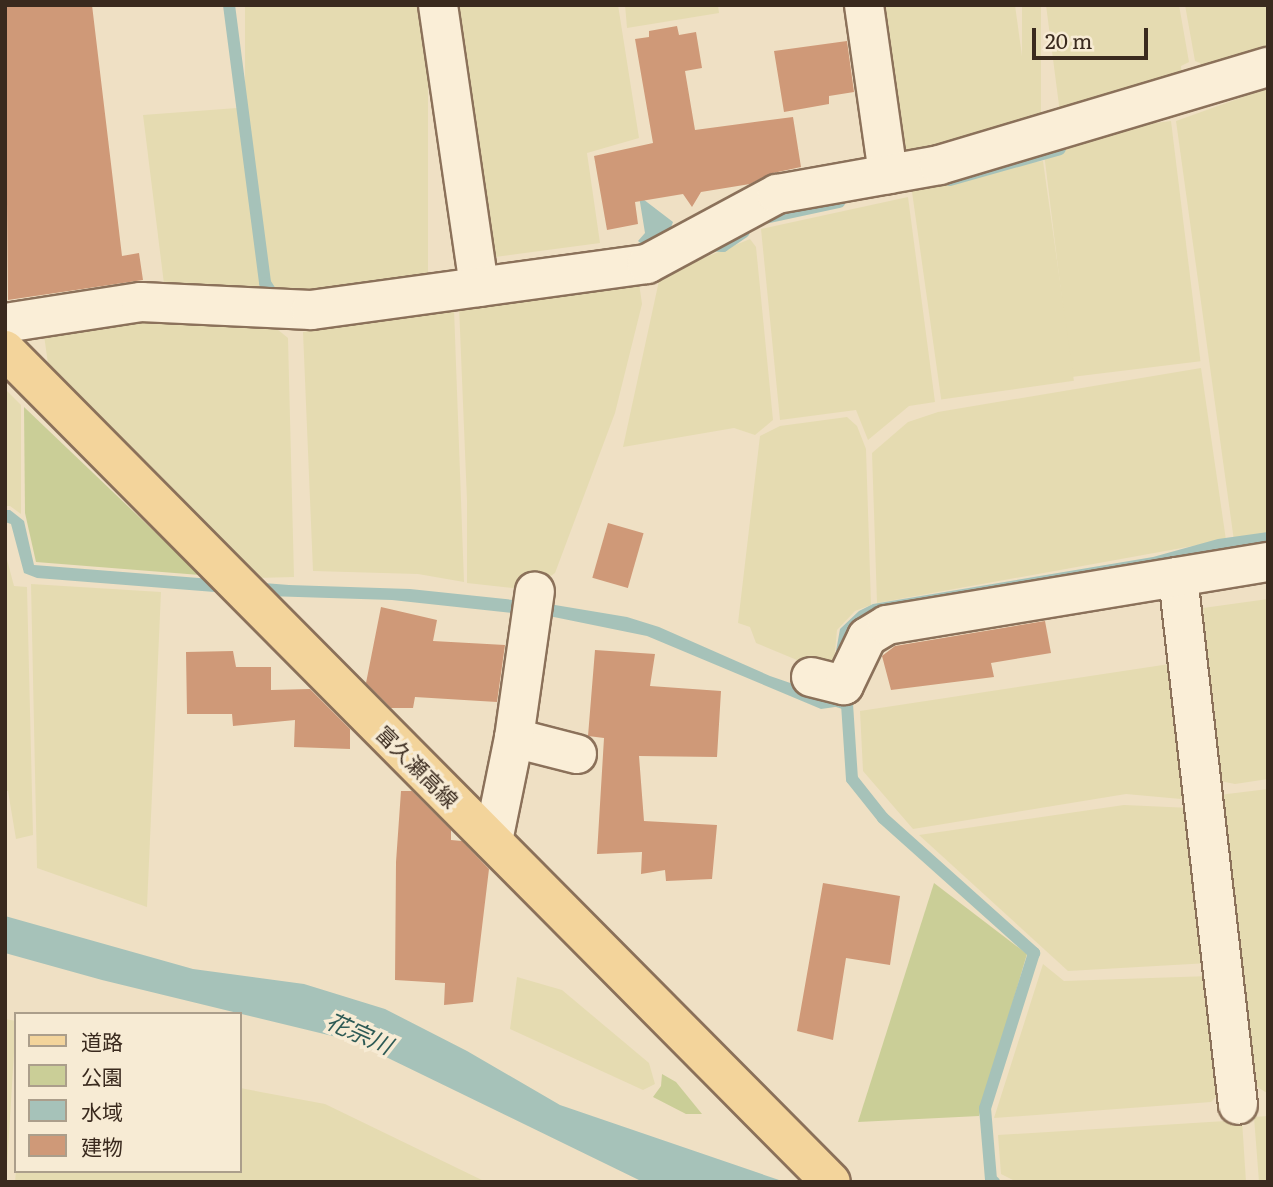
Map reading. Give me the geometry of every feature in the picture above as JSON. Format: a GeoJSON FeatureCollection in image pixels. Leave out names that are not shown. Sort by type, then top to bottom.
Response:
{"type":"FeatureCollection","features":[{"type":"Feature","properties":{"kind":"main road","name":"富久瀬高線"},"geometry":{"type":"LineString","coordinates":[[5,349],[831,1182]]}},
{"type":"Feature","properties":{"kind":"street"},"geometry":{"type":"LineString","coordinates":[[438,5],[478,287]]}},
{"type":"Feature","properties":{"kind":"street"},"geometry":{"type":"LineString","coordinates":[[864,5],[888,174]]}},
{"type":"Feature","properties":{"kind":"street"},"geometry":{"type":"LineString","coordinates":[[5,323],[141,302],[311,310],[648,264],[777,194],[939,166],[1268,67]]}},
{"type":"Feature","properties":{"kind":"street"},"geometry":{"type":"LineString","coordinates":[[811,677],[844,685],[867,637],[887,625],[1268,562]]}},
{"type":"Feature","properties":{"kind":"street"},"geometry":{"type":"LineString","coordinates":[[1178,577],[1238,1105]]}},
{"type":"Feature","properties":{"kind":"street"},"geometry":{"type":"LineString","coordinates":[[493,841],[514,738],[536,591]]}},
{"type":"Feature","properties":{"kind":"street"},"geometry":{"type":"LineString","coordinates":[[514,738],[577,754]]}},
{"type":"Feature","properties":{"kind":"shaded area"},"geometry":{"type":"Polygon","coordinates":[[[245,5],[428,5],[428,293],[245,293],[245,5]]]}},
{"type":"Feature","properties":{"kind":"shaded area"},"geometry":{"type":"Polygon","coordinates":[[[443,5],[618,5],[639,138],[587,153],[600,243],[480,259],[443,5]]]}},
{"type":"Feature","properties":{"kind":"shaded area"},"geometry":{"type":"Polygon","coordinates":[[[625,5],[718,5],[719,13],[627,28],[625,5]]]}},
{"type":"Feature","properties":{"kind":"shaded area"},"geometry":{"type":"Polygon","coordinates":[[[872,5],[1015,5],[1031,122],[894,162],[872,5]]]}},
{"type":"Feature","properties":{"kind":"shaded area"},"geometry":{"type":"Polygon","coordinates":[[[1022,5],[1041,5],[1041,119],[1022,119],[1022,5]]]}},
{"type":"Feature","properties":{"kind":"shaded area"},"geometry":{"type":"Polygon","coordinates":[[[1046,5],[1179,5],[1189,62],[1181,66],[1182,79],[1060,113],[1046,5]]]}},
{"type":"Feature","properties":{"kind":"shaded area"},"geometry":{"type":"Polygon","coordinates":[[[1185,5],[1268,5],[1268,46],[1205,73],[1200,63],[1195,61],[1185,5]]]}},
{"type":"Feature","properties":{"kind":"shaded area"},"geometry":{"type":"Polygon","coordinates":[[[1268,88],[1268,537],[1234,541],[1176,121],[1268,88]]]}},
{"type":"Feature","properties":{"kind":"shaded area"},"geometry":{"type":"Polygon","coordinates":[[[237,108],[259,276],[253,290],[165,292],[143,115],[237,108]]]}},
{"type":"Feature","properties":{"kind":"shaded area"},"geometry":{"type":"Polygon","coordinates":[[[1171,121],[1200,361],[1071,377],[1042,137],[1171,121]]]}},
{"type":"Feature","properties":{"kind":"shaded area"},"geometry":{"type":"Polygon","coordinates":[[[1043,161],[1074,381],[941,399],[910,180],[1043,161]]]}},
{"type":"Feature","properties":{"kind":"shaded area"},"geometry":{"type":"Polygon","coordinates":[[[908,197],[935,402],[909,406],[868,440],[856,410],[780,420],[761,229],[908,197]]]}},
{"type":"Feature","properties":{"kind":"shaded area"},"geometry":{"type":"Polygon","coordinates":[[[750,239],[756,247],[773,420],[755,435],[734,428],[623,447],[660,276],[750,239]]]}},
{"type":"Feature","properties":{"kind":"shaded area"},"geometry":{"type":"Polygon","coordinates":[[[639,283],[642,304],[615,413],[555,573],[531,590],[467,583],[467,501],[459,306],[639,283]]]}},
{"type":"Feature","properties":{"kind":"shaded area"},"geometry":{"type":"Polygon","coordinates":[[[454,309],[464,582],[418,574],[313,571],[303,332],[454,309]]]}},
{"type":"Feature","properties":{"kind":"shaded area"},"geometry":{"type":"Polygon","coordinates":[[[140,317],[272,325],[288,338],[294,577],[257,578],[48,364],[43,328],[140,317]]]}},
{"type":"Feature","properties":{"kind":"shaded area"},"geometry":{"type":"Polygon","coordinates":[[[1201,368],[1226,540],[877,603],[872,453],[908,422],[938,412],[1201,368]]]}},
{"type":"Feature","properties":{"kind":"shaded area"},"geometry":{"type":"Polygon","coordinates":[[[5,389],[21,405],[21,514],[10,506],[5,506],[5,389]]]}},
{"type":"Feature","properties":{"kind":"shaded area"},"geometry":{"type":"Polygon","coordinates":[[[847,417],[857,426],[866,449],[871,605],[855,611],[837,630],[833,675],[756,643],[750,627],[738,623],[760,436],[780,426],[847,417]]]}},
{"type":"Feature","properties":{"kind":"shaded area"},"geometry":{"type":"Polygon","coordinates":[[[5,552],[14,586],[27,587],[33,835],[16,839],[8,791],[5,791],[5,552]]]}},
{"type":"Feature","properties":{"kind":"shaded area"},"geometry":{"type":"Polygon","coordinates":[[[31,584],[161,592],[147,907],[37,868],[31,584]]]}},
{"type":"Feature","properties":{"kind":"shaded area"},"geometry":{"type":"Polygon","coordinates":[[[1268,599],[1268,779],[1235,784],[1220,781],[1203,608],[1268,599]]]}},
{"type":"Feature","properties":{"kind":"shaded area"},"geometry":{"type":"Polygon","coordinates":[[[1176,663],[1189,784],[1181,799],[1126,794],[913,829],[863,771],[860,711],[1176,663]]]}},
{"type":"Feature","properties":{"kind":"shaded area"},"geometry":{"type":"Polygon","coordinates":[[[1268,789],[1267,1093],[1251,1083],[1219,795],[1268,789]]]}},
{"type":"Feature","properties":{"kind":"shaded area"},"geometry":{"type":"Polygon","coordinates":[[[1124,805],[1191,808],[1209,963],[1068,971],[919,835],[1124,805]]]}},
{"type":"Feature","properties":{"kind":"shaded area"},"geometry":{"type":"Polygon","coordinates":[[[1043,964],[1064,981],[1210,976],[1224,1089],[1211,1102],[994,1118],[1043,964]]]}},
{"type":"Feature","properties":{"kind":"shaded area"},"geometry":{"type":"Polygon","coordinates":[[[517,977],[562,990],[649,1063],[655,1084],[643,1090],[510,1029],[517,977]]]}},
{"type":"Feature","properties":{"kind":"shaded area"},"geometry":{"type":"Polygon","coordinates":[[[5,1019],[14,1021],[14,1053],[5,1182],[5,1019]]]}},
{"type":"Feature","properties":{"kind":"shaded area"},"geometry":{"type":"Polygon","coordinates":[[[242,1088],[325,1104],[486,1182],[15,1182],[16,1173],[242,1173],[242,1088]]]}},
{"type":"Feature","properties":{"kind":"shaded area"},"geometry":{"type":"Polygon","coordinates":[[[1268,1116],[1268,1182],[1259,1182],[1254,1117],[1268,1116]]]}},
{"type":"Feature","properties":{"kind":"shaded area"},"geometry":{"type":"Polygon","coordinates":[[[1242,1120],[1246,1182],[1017,1182],[1001,1174],[998,1135],[1242,1120]]]}},
{"type":"Feature","properties":{"kind":"green space"},"geometry":{"type":"Polygon","coordinates":[[[24,407],[200,575],[36,562],[25,513],[24,407]]]}},
{"type":"Feature","properties":{"kind":"green space"},"geometry":{"type":"Polygon","coordinates":[[[934,883],[1027,954],[979,1116],[858,1122],[934,883]]]}},
{"type":"Feature","properties":{"kind":"green space"},"geometry":{"type":"Polygon","coordinates":[[[662,1074],[676,1082],[702,1114],[686,1114],[653,1097],[661,1086],[662,1074]]]}},
{"type":"Feature","properties":{"kind":"water"},"geometry":{"type":"Polygon","coordinates":[[[639,196],[673,222],[670,230],[644,246],[638,241],[645,233],[639,196]]]}},
{"type":"Feature","properties":{"kind":"water"},"geometry":{"type":"Polygon","coordinates":[[[5,510],[10,510],[24,521],[34,565],[289,585],[410,589],[523,601],[521,614],[392,600],[267,596],[37,578],[24,573],[11,524],[5,522],[5,510]]]}},
{"type":"Feature","properties":{"kind":"water"},"geometry":{"type":"Polygon","coordinates":[[[1268,532],[1268,545],[871,616],[842,706],[821,709],[647,636],[544,615],[549,604],[627,617],[659,627],[770,676],[828,696],[840,629],[859,611],[873,604],[1153,557],[1218,539],[1268,532]]]}},
{"type":"Feature","properties":{"kind":"water","name":"花宗川"},"geometry":{"type":"Polygon","coordinates":[[[5,916],[193,969],[304,984],[385,1009],[467,1051],[560,1105],[785,1182],[643,1182],[353,1041],[102,980],[5,953],[5,916]]]}},
{"type":"Feature","properties":{"kind":"building"},"geometry":{"type":"Polygon","coordinates":[[[5,5],[92,5],[122,256],[139,253],[143,280],[8,300],[5,5]]]}},
{"type":"Feature","properties":{"kind":"building"},"geometry":{"type":"Polygon","coordinates":[[[677,26],[679,35],[696,32],[702,68],[685,71],[695,130],[793,117],[801,167],[773,173],[750,184],[701,192],[692,207],[683,194],[635,202],[638,224],[607,230],[594,156],[653,143],[635,39],[649,37],[649,31],[677,26]]]}},
{"type":"Feature","properties":{"kind":"building"},"geometry":{"type":"Polygon","coordinates":[[[847,41],[854,92],[829,96],[829,104],[784,112],[774,51],[847,41]]]}},
{"type":"Feature","properties":{"kind":"building"},"geometry":{"type":"Polygon","coordinates":[[[608,523],[644,533],[628,588],[592,578],[608,523]]]}},
{"type":"Feature","properties":{"kind":"building"},"geometry":{"type":"Polygon","coordinates":[[[381,607],[437,620],[433,641],[505,645],[497,702],[415,697],[413,708],[391,708],[366,683],[381,607]]]}},
{"type":"Feature","properties":{"kind":"building"},"geometry":{"type":"Polygon","coordinates":[[[1045,621],[1051,653],[991,663],[994,677],[891,690],[882,656],[895,646],[1045,621]]]}},
{"type":"Feature","properties":{"kind":"building"},"geometry":{"type":"Polygon","coordinates":[[[595,650],[655,654],[650,686],[721,691],[717,757],[639,756],[644,821],[717,825],[712,879],[666,881],[665,870],[641,874],[642,852],[597,854],[604,738],[588,736],[595,650]]]}},
{"type":"Feature","properties":{"kind":"building"},"geometry":{"type":"Polygon","coordinates":[[[233,651],[236,667],[271,667],[271,690],[310,689],[350,729],[350,749],[294,747],[295,720],[233,726],[232,714],[187,714],[186,652],[233,651]]]}},
{"type":"Feature","properties":{"kind":"building"},"geometry":{"type":"Polygon","coordinates":[[[401,791],[412,791],[451,830],[451,840],[462,841],[489,869],[473,1002],[444,1005],[445,983],[395,980],[396,862],[401,791]]]}},
{"type":"Feature","properties":{"kind":"building"},"geometry":{"type":"Polygon","coordinates":[[[823,883],[900,896],[890,965],[846,958],[833,1040],[797,1031],[823,883]]]}},
{"type":"Feature","properties":{"kind":"waterway"},"geometry":{"type":"LineString","coordinates":[[229,5],[265,283],[274,297],[278,296]]}},
{"type":"Feature","properties":{"kind":"waterway"},"geometry":{"type":"LineString","coordinates":[[950,180],[1060,149]]}},
{"type":"Feature","properties":{"kind":"waterway"},"geometry":{"type":"LineString","coordinates":[[765,218],[839,202]]}},
{"type":"Feature","properties":{"kind":"waterway"},"geometry":{"type":"LineString","coordinates":[[707,245],[723,246],[744,232]]}},
{"type":"Feature","properties":{"kind":"waterway"},"geometry":{"type":"LineString","coordinates":[[837,701],[847,704],[852,779],[883,818],[1034,953],[985,1108],[991,1180],[994,1182]]}}]}
